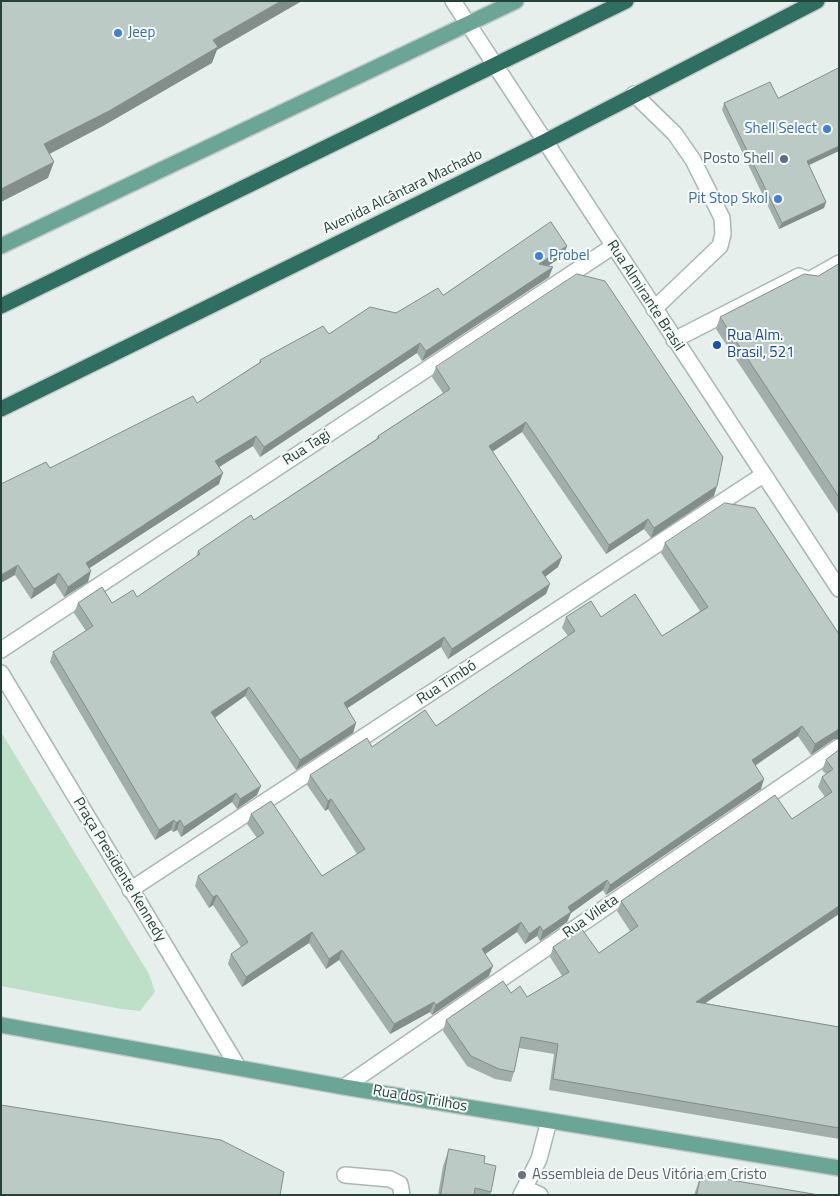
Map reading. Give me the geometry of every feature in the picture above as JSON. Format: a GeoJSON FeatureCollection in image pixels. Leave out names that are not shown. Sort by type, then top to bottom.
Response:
{"type":"FeatureCollection","features":[{"type":"Feature","properties":{"kind":"highway"},"geometry":{"type":"LineString","coordinates":[[1,306],[626,1]]}},
{"type":"Feature","properties":{"kind":"highway","name":"Avenida Alcântara Machado"},"geometry":{"type":"LineString","coordinates":[[1,409],[544,142],[817,1]]}},
{"type":"Feature","properties":{"kind":"main road"},"geometry":{"type":"LineString","coordinates":[[1,246],[516,1]]}},
{"type":"Feature","properties":{"kind":"main road","name":"Rua dos Trilhos"},"geometry":{"type":"LineString","coordinates":[[1,1025],[344,1087],[839,1168]]}},
{"type":"Feature","properties":{"kind":"street","name":"Rua Almirante Brasil"},"geometry":{"type":"LineString","coordinates":[[453,1],[612,246],[839,589]]}},
{"type":"Feature","properties":{"kind":"street"},"geometry":{"type":"LineString","coordinates":[[634,94],[675,134],[693,160],[722,218],[723,234],[720,246],[654,309]]}},
{"type":"Feature","properties":{"kind":"street","name":"Rua Tagi"},"geometry":{"type":"LineString","coordinates":[[1,650],[612,246]]}},
{"type":"Feature","properties":{"kind":"street"},"geometry":{"type":"LineString","coordinates":[[674,340],[799,276],[810,280],[839,263]]}},
{"type":"Feature","properties":{"kind":"street","name":"Rua Timbó"},"geometry":{"type":"LineString","coordinates":[[130,890],[763,475]]}},
{"type":"Feature","properties":{"kind":"street","name":"Praça Presidente Kennedy"},"geometry":{"type":"LineString","coordinates":[[1,673],[238,1067]]}},
{"type":"Feature","properties":{"kind":"street","name":"Rua Vileta"},"geometry":{"type":"LineString","coordinates":[[344,1087],[839,747]]}},
{"type":"Feature","properties":{"kind":"street"},"geometry":{"type":"LineString","coordinates":[[540,1195],[523,1192],[539,1159],[549,1121]]}},
{"type":"Feature","properties":{"kind":"street"},"geometry":{"type":"LineString","coordinates":[[345,1175],[390,1179],[400,1184],[402,1195]]}},
{"type":"Feature","properties":{"kind":"green space"},"geometry":{"type":"Polygon","coordinates":[[[1,732],[149,974],[155,992],[140,1011],[1,986],[1,732]]]}},
{"type":"Feature","properties":{"kind":"building"},"geometry":{"type":"Polygon","coordinates":[[[1,1],[281,1],[213,40],[218,47],[109,111],[44,144],[54,162],[1,189],[1,1]]]}},
{"type":"Feature","properties":{"kind":"building","name":"Posto Shell"},"geometry":{"type":"Polygon","coordinates":[[[839,68],[839,146],[807,161],[826,202],[782,223],[724,103],[770,82],[778,98],[839,68]]]}},
{"type":"Feature","properties":{"kind":"building"},"geometry":{"type":"Polygon","coordinates":[[[551,222],[567,246],[539,264],[553,267],[426,351],[420,343],[264,447],[256,436],[215,461],[223,473],[86,563],[91,571],[68,587],[59,573],[34,589],[18,565],[1,575],[1,484],[46,462],[50,468],[193,396],[197,403],[261,362],[260,360],[323,326],[329,334],[370,307],[396,313],[438,288],[443,295],[551,222]]]}},
{"type":"Feature","properties":{"kind":"building"},"geometry":{"type":"Polygon","coordinates":[[[839,264],[839,497],[720,317],[804,274],[818,276],[839,264]]]}},
{"type":"Feature","properties":{"kind":"building"},"geometry":{"type":"Polygon","coordinates":[[[577,274],[605,281],[723,457],[717,486],[654,528],[648,519],[609,545],[526,422],[489,446],[562,557],[542,572],[550,584],[452,649],[444,637],[344,703],[356,723],[300,760],[249,687],[211,712],[261,786],[240,799],[236,793],[184,827],[180,820],[176,823],[174,820],[159,830],[53,652],[93,626],[78,603],[102,587],[112,603],[133,590],[137,597],[200,554],[198,551],[251,515],[254,520],[379,438],[378,436],[450,389],[436,367],[577,274]]]}},
{"type":"Feature","properties":{"kind":"building"},"geometry":{"type":"Polygon","coordinates":[[[725,503],[755,508],[839,634],[839,729],[815,744],[802,726],[752,760],[764,779],[610,885],[607,880],[568,907],[571,912],[543,931],[540,926],[529,934],[521,922],[482,949],[493,966],[436,1005],[434,1002],[394,1024],[342,950],[329,959],[312,932],[246,977],[231,954],[248,942],[217,895],[213,897],[198,876],[264,833],[251,814],[271,801],[322,876],[365,849],[331,799],[328,801],[310,775],[367,738],[372,747],[425,710],[436,726],[575,631],[566,617],[591,601],[601,617],[635,594],[662,636],[708,607],[665,543],[725,503]]]}},
{"type":"Feature","properties":{"kind":"building"},"geometry":{"type":"Polygon","coordinates":[[[839,750],[839,906],[696,1002],[839,1027],[839,1128],[553,1079],[558,1044],[521,1037],[514,1072],[499,1069],[471,1056],[446,1020],[503,981],[511,993],[520,986],[527,997],[569,972],[553,947],[581,928],[599,953],[638,926],[621,901],[775,795],[792,819],[832,792],[822,777],[833,769],[826,760],[839,750]]]}},
{"type":"Feature","properties":{"kind":"building"},"geometry":{"type":"Polygon","coordinates":[[[1,1105],[221,1140],[284,1172],[280,1195],[1,1195],[1,1105]]]}},
{"type":"Feature","properties":{"kind":"building"},"geometry":{"type":"Polygon","coordinates":[[[449,1149],[485,1156],[484,1163],[496,1166],[491,1192],[475,1188],[474,1195],[441,1195],[449,1149]]]}},
{"type":"Feature","properties":{"kind":"building"},"geometry":{"type":"Polygon","coordinates":[[[701,1175],[819,1195],[697,1195],[701,1175]]]}},
{"type":"Feature","properties":{"kind":"place","name":"Jeep"},"geometry":{"type":"Point","coordinates":[118,33]}},
{"type":"Feature","properties":{"kind":"place","name":"Shell Select"},"geometry":{"type":"Point","coordinates":[827,129]}},
{"type":"Feature","properties":{"kind":"place","name":"Posto Shell"},"geometry":{"type":"Point","coordinates":[784,159]}},
{"type":"Feature","properties":{"kind":"place","name":"Pit Stop Skol"},"geometry":{"type":"Point","coordinates":[778,199]}},
{"type":"Feature","properties":{"kind":"place","name":"Probel"},"geometry":{"type":"Point","coordinates":[539,256]}},
{"type":"Feature","properties":{"kind":"place","name":"Rua Alm. Brasil, 521"},"geometry":{"type":"Point","coordinates":[717,345]}},
{"type":"Feature","properties":{"kind":"place","name":"Assembleia de Deus Vitória em Cristo"},"geometry":{"type":"Point","coordinates":[522,1175]}}]}
